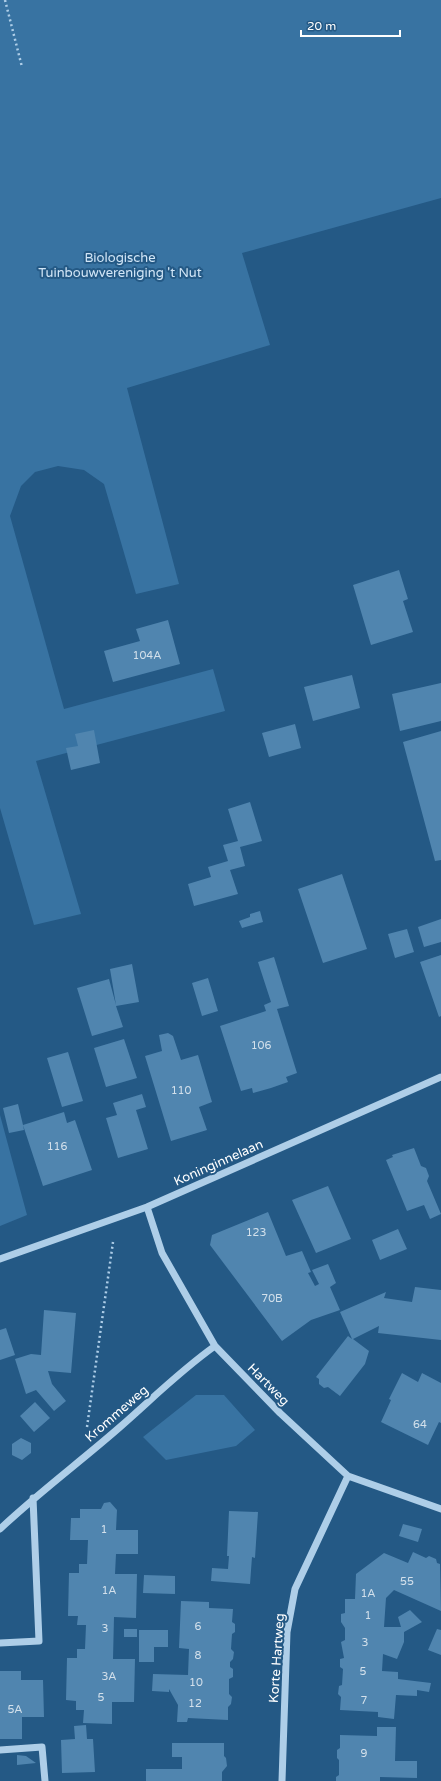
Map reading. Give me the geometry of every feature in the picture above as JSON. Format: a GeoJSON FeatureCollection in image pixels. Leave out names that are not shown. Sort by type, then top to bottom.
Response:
{"type":"FeatureCollection","features":[{"type":"Feature","properties":{"kind":"street","name":"Koninginnelaan"},"geometry":{"type":"LineString","coordinates":[[0,1259],[147,1207],[441,1077]]}},
{"type":"Feature","properties":{"kind":"street","name":"Hartweg"},"geometry":{"type":"LineString","coordinates":[[147,1207],[162,1253],[215,1346],[280,1413],[348,1476],[441,1509]]}},
{"type":"Feature","properties":{"kind":"street","name":"Krommeweg"},"geometry":{"type":"LineString","coordinates":[[0,1529],[33,1498],[120,1427],[190,1364],[215,1346]]}},
{"type":"Feature","properties":{"kind":"street","name":"Korte Hartweg"},"geometry":{"type":"LineString","coordinates":[[282,1781],[287,1632],[295,1588],[348,1476]]}},
{"type":"Feature","properties":{"kind":"street"},"geometry":{"type":"LineString","coordinates":[[0,1642],[38,1641],[33,1498]]}},
{"type":"Feature","properties":{"kind":"street"},"geometry":{"type":"LineString","coordinates":[[0,1750],[42,1747],[45,1781]]}},
{"type":"Feature","properties":{"kind":"path"},"geometry":{"type":"LineString","coordinates":[[5,0],[22,67]]}},
{"type":"Feature","properties":{"kind":"path"},"geometry":{"type":"LineString","coordinates":[[82,1458],[116,1218]]}},
{"type":"Feature","properties":{"kind":"green space","name":"Biologische Tuinbouwvereniging 't Nut"},"geometry":{"type":"Polygon","coordinates":[[[0,0],[441,0],[441,198],[242,253],[270,345],[127,388],[179,584],[136,594],[104,484],[84,470],[58,466],[35,472],[21,486],[10,516],[64,709],[213,669],[225,711],[36,761],[81,914],[34,925],[0,808],[0,0]]]}},
{"type":"Feature","properties":{"kind":"green space"},"geometry":{"type":"Polygon","coordinates":[[[0,1115],[27,1215],[0,1226],[0,1115]]]}},
{"type":"Feature","properties":{"kind":"green space"},"geometry":{"type":"Polygon","coordinates":[[[196,1395],[224,1395],[255,1430],[236,1446],[166,1460],[143,1437],[196,1395]]]}},
{"type":"Feature","properties":{"kind":"building"},"geometry":{"type":"Polygon","coordinates":[[[399,570],[408,599],[403,601],[413,632],[371,645],[353,585],[399,570]]]}},
{"type":"Feature","properties":{"kind":"building"},"geometry":{"type":"Polygon","coordinates":[[[168,620],[180,664],[113,682],[104,651],[140,641],[136,629],[168,620]]]}},
{"type":"Feature","properties":{"kind":"building"},"geometry":{"type":"Polygon","coordinates":[[[352,675],[360,708],[313,721],[304,687],[352,675]]]}},
{"type":"Feature","properties":{"kind":"building"},"geometry":{"type":"Polygon","coordinates":[[[441,683],[441,721],[400,731],[392,694],[441,683]]]}},
{"type":"Feature","properties":{"kind":"building"},"geometry":{"type":"Polygon","coordinates":[[[295,724],[301,748],[269,757],[262,733],[295,724]]]}},
{"type":"Feature","properties":{"kind":"building"},"geometry":{"type":"Polygon","coordinates":[[[94,730],[100,763],[71,770],[66,748],[78,746],[75,734],[94,730]]]}},
{"type":"Feature","properties":{"kind":"building"},"geometry":{"type":"Polygon","coordinates":[[[441,731],[441,860],[435,861],[403,742],[441,731]]]}},
{"type":"Feature","properties":{"kind":"building"},"geometry":{"type":"Polygon","coordinates":[[[250,802],[262,841],[240,847],[245,866],[230,870],[238,894],[194,906],[188,884],[211,877],[208,867],[228,861],[223,845],[238,841],[228,809],[250,802]]]}},
{"type":"Feature","properties":{"kind":"building"},"geometry":{"type":"Polygon","coordinates":[[[342,874],[367,949],[323,963],[298,889],[342,874]]]}},
{"type":"Feature","properties":{"kind":"building"},"geometry":{"type":"Polygon","coordinates":[[[260,911],[263,922],[242,928],[239,921],[250,917],[250,914],[260,911]]]}},
{"type":"Feature","properties":{"kind":"building"},"geometry":{"type":"Polygon","coordinates":[[[441,919],[441,942],[424,947],[418,927],[441,919]]]}},
{"type":"Feature","properties":{"kind":"building"},"geometry":{"type":"Polygon","coordinates":[[[407,929],[414,952],[395,958],[388,934],[407,929]]]}},
{"type":"Feature","properties":{"kind":"building"},"geometry":{"type":"Polygon","coordinates":[[[441,955],[441,1016],[439,1017],[420,962],[441,955]]]}},
{"type":"Feature","properties":{"kind":"building"},"geometry":{"type":"Polygon","coordinates":[[[274,957],[289,1006],[277,1009],[297,1073],[286,1077],[288,1082],[271,1088],[253,1093],[252,1088],[241,1091],[220,1026],[266,1011],[264,1005],[271,1002],[258,962],[274,957]]]}},
{"type":"Feature","properties":{"kind":"building"},"geometry":{"type":"Polygon","coordinates":[[[132,964],[139,1002],[116,1006],[123,1027],[92,1036],[77,988],[109,979],[116,1005],[110,969],[132,964]]]}},
{"type":"Feature","properties":{"kind":"building"},"geometry":{"type":"Polygon","coordinates":[[[208,978],[218,1011],[202,1016],[192,983],[208,978]]]}},
{"type":"Feature","properties":{"kind":"building"},"geometry":{"type":"Polygon","coordinates":[[[168,1033],[173,1036],[181,1060],[198,1055],[212,1102],[199,1107],[207,1130],[171,1141],[145,1056],[162,1051],[159,1035],[168,1033]]]}},
{"type":"Feature","properties":{"kind":"building"},"geometry":{"type":"Polygon","coordinates":[[[124,1039],[137,1078],[106,1087],[94,1048],[124,1039]]]}},
{"type":"Feature","properties":{"kind":"building"},"geometry":{"type":"Polygon","coordinates":[[[68,1052],[83,1101],[62,1107],[47,1058],[68,1052]]]}},
{"type":"Feature","properties":{"kind":"building"},"geometry":{"type":"Polygon","coordinates":[[[142,1094],[146,1107],[136,1110],[148,1149],[118,1158],[106,1118],[117,1115],[113,1103],[142,1094]]]}},
{"type":"Feature","properties":{"kind":"building"},"geometry":{"type":"Polygon","coordinates":[[[18,1104],[24,1130],[9,1133],[3,1108],[18,1104]]]}},
{"type":"Feature","properties":{"kind":"building"},"geometry":{"type":"Polygon","coordinates":[[[64,1112],[67,1123],[75,1120],[92,1170],[43,1186],[23,1125],[64,1112]]]}},
{"type":"Feature","properties":{"kind":"building"},"geometry":{"type":"Polygon","coordinates":[[[414,1148],[421,1166],[426,1168],[429,1176],[427,1181],[441,1214],[430,1219],[424,1205],[407,1211],[386,1160],[393,1157],[392,1155],[414,1148]]]}},
{"type":"Feature","properties":{"kind":"building"},"geometry":{"type":"Polygon","coordinates":[[[328,1186],[351,1239],[316,1253],[292,1200],[328,1186]]]}},
{"type":"Feature","properties":{"kind":"building"},"geometry":{"type":"Polygon","coordinates":[[[268,1212],[286,1256],[302,1251],[311,1272],[308,1273],[315,1286],[319,1284],[312,1270],[328,1264],[336,1283],[330,1287],[340,1310],[311,1320],[282,1341],[210,1245],[212,1235],[268,1212]]]}},
{"type":"Feature","properties":{"kind":"building"},"geometry":{"type":"Polygon","coordinates":[[[398,1229],[407,1249],[380,1260],[372,1240],[398,1229]]]}},
{"type":"Feature","properties":{"kind":"building"},"geometry":{"type":"Polygon","coordinates":[[[415,1287],[441,1290],[441,1340],[378,1333],[379,1326],[353,1339],[369,1351],[365,1364],[340,1396],[328,1387],[324,1388],[319,1384],[319,1379],[316,1377],[348,1336],[352,1339],[340,1312],[386,1292],[384,1298],[412,1302],[415,1287]]]}},
{"type":"Feature","properties":{"kind":"building"},"geometry":{"type":"Polygon","coordinates":[[[44,1310],[76,1313],[71,1373],[48,1371],[52,1384],[66,1401],[54,1411],[36,1390],[26,1394],[15,1359],[31,1354],[41,1355],[44,1310]]]}},
{"type":"Feature","properties":{"kind":"building"},"geometry":{"type":"Polygon","coordinates":[[[6,1328],[15,1355],[0,1360],[0,1330],[6,1328]]]}},
{"type":"Feature","properties":{"kind":"building"},"geometry":{"type":"Polygon","coordinates":[[[402,1373],[418,1382],[422,1373],[441,1383],[441,1423],[439,1422],[428,1445],[381,1422],[391,1400],[389,1399],[402,1373]]]}},
{"type":"Feature","properties":{"kind":"building"},"geometry":{"type":"Polygon","coordinates":[[[35,1402],[50,1418],[34,1432],[20,1416],[35,1402]]]}},
{"type":"Feature","properties":{"kind":"building"},"geometry":{"type":"Polygon","coordinates":[[[21,1438],[31,1443],[31,1453],[22,1460],[12,1455],[12,1444],[21,1438]]]}},
{"type":"Feature","properties":{"kind":"building"},"geometry":{"type":"Polygon","coordinates":[[[110,1502],[117,1510],[116,1530],[138,1530],[138,1554],[116,1554],[115,1574],[137,1574],[136,1618],[114,1617],[113,1659],[135,1659],[134,1702],[112,1702],[112,1724],[83,1723],[84,1710],[76,1710],[76,1701],[66,1700],[67,1658],[77,1658],[77,1649],[85,1649],[86,1625],[77,1625],[78,1616],[68,1616],[69,1573],[79,1573],[79,1564],[87,1564],[88,1540],[70,1540],[71,1518],[80,1518],[80,1509],[101,1509],[104,1503],[110,1502]]]}},
{"type":"Feature","properties":{"kind":"building"},"geometry":{"type":"Polygon","coordinates":[[[229,1511],[258,1512],[255,1558],[252,1557],[250,1584],[211,1581],[212,1568],[228,1569],[229,1556],[227,1556],[229,1511]]]}},
{"type":"Feature","properties":{"kind":"building"},"geometry":{"type":"Polygon","coordinates":[[[403,1524],[422,1529],[418,1542],[399,1536],[403,1524]]]}},
{"type":"Feature","properties":{"kind":"building"},"geometry":{"type":"Polygon","coordinates":[[[413,1552],[426,1558],[429,1556],[436,1559],[437,1563],[440,1564],[441,1611],[394,1590],[386,1598],[384,1627],[401,1627],[398,1617],[410,1610],[422,1622],[404,1632],[404,1642],[397,1659],[383,1654],[382,1671],[398,1672],[398,1679],[431,1683],[429,1692],[417,1690],[417,1696],[396,1695],[394,1719],[378,1717],[378,1712],[340,1710],[341,1697],[338,1694],[339,1686],[342,1685],[343,1669],[340,1667],[340,1659],[344,1658],[341,1642],[345,1640],[345,1628],[341,1622],[341,1614],[345,1613],[345,1599],[355,1599],[356,1574],[384,1553],[408,1563],[413,1552]]]}},
{"type":"Feature","properties":{"kind":"building"},"geometry":{"type":"Polygon","coordinates":[[[144,1575],[175,1576],[175,1594],[143,1593],[144,1575]]]}},
{"type":"Feature","properties":{"kind":"building"},"geometry":{"type":"Polygon","coordinates":[[[181,1601],[209,1602],[209,1608],[233,1609],[232,1622],[235,1624],[235,1632],[232,1634],[231,1649],[234,1652],[233,1659],[230,1662],[230,1667],[233,1669],[233,1677],[229,1679],[229,1694],[232,1697],[231,1704],[228,1707],[228,1720],[188,1718],[187,1722],[177,1722],[178,1705],[169,1689],[169,1692],[152,1691],[153,1674],[188,1675],[189,1649],[179,1648],[181,1601]]]}},
{"type":"Feature","properties":{"kind":"building"},"geometry":{"type":"Polygon","coordinates":[[[124,1629],[137,1629],[137,1637],[124,1637],[124,1629]]]}},
{"type":"Feature","properties":{"kind":"building"},"geometry":{"type":"Polygon","coordinates":[[[437,1629],[441,1630],[441,1655],[428,1650],[437,1629]]]}},
{"type":"Feature","properties":{"kind":"building"},"geometry":{"type":"Polygon","coordinates":[[[139,1630],[168,1630],[168,1647],[154,1647],[154,1662],[139,1662],[139,1630]]]}},
{"type":"Feature","properties":{"kind":"building"},"geometry":{"type":"Polygon","coordinates":[[[0,1671],[21,1671],[21,1680],[43,1680],[44,1717],[22,1717],[22,1739],[0,1739],[0,1671]]]}},
{"type":"Feature","properties":{"kind":"building"},"geometry":{"type":"Polygon","coordinates":[[[86,1725],[87,1739],[93,1739],[95,1772],[62,1773],[61,1740],[75,1739],[74,1726],[86,1725]]]}},
{"type":"Feature","properties":{"kind":"building"},"geometry":{"type":"Polygon","coordinates":[[[377,1727],[396,1727],[395,1761],[417,1761],[417,1778],[380,1777],[380,1781],[336,1781],[336,1777],[339,1775],[337,1750],[340,1748],[340,1735],[377,1736],[377,1727]]]}},
{"type":"Feature","properties":{"kind":"building"},"geometry":{"type":"Polygon","coordinates":[[[172,1743],[224,1743],[224,1756],[226,1758],[227,1766],[222,1772],[222,1781],[146,1781],[146,1769],[182,1769],[182,1757],[172,1757],[172,1743]]]}},
{"type":"Feature","properties":{"kind":"building"},"geometry":{"type":"Polygon","coordinates":[[[17,1755],[26,1756],[36,1763],[17,1765],[17,1755]]]}}]}
